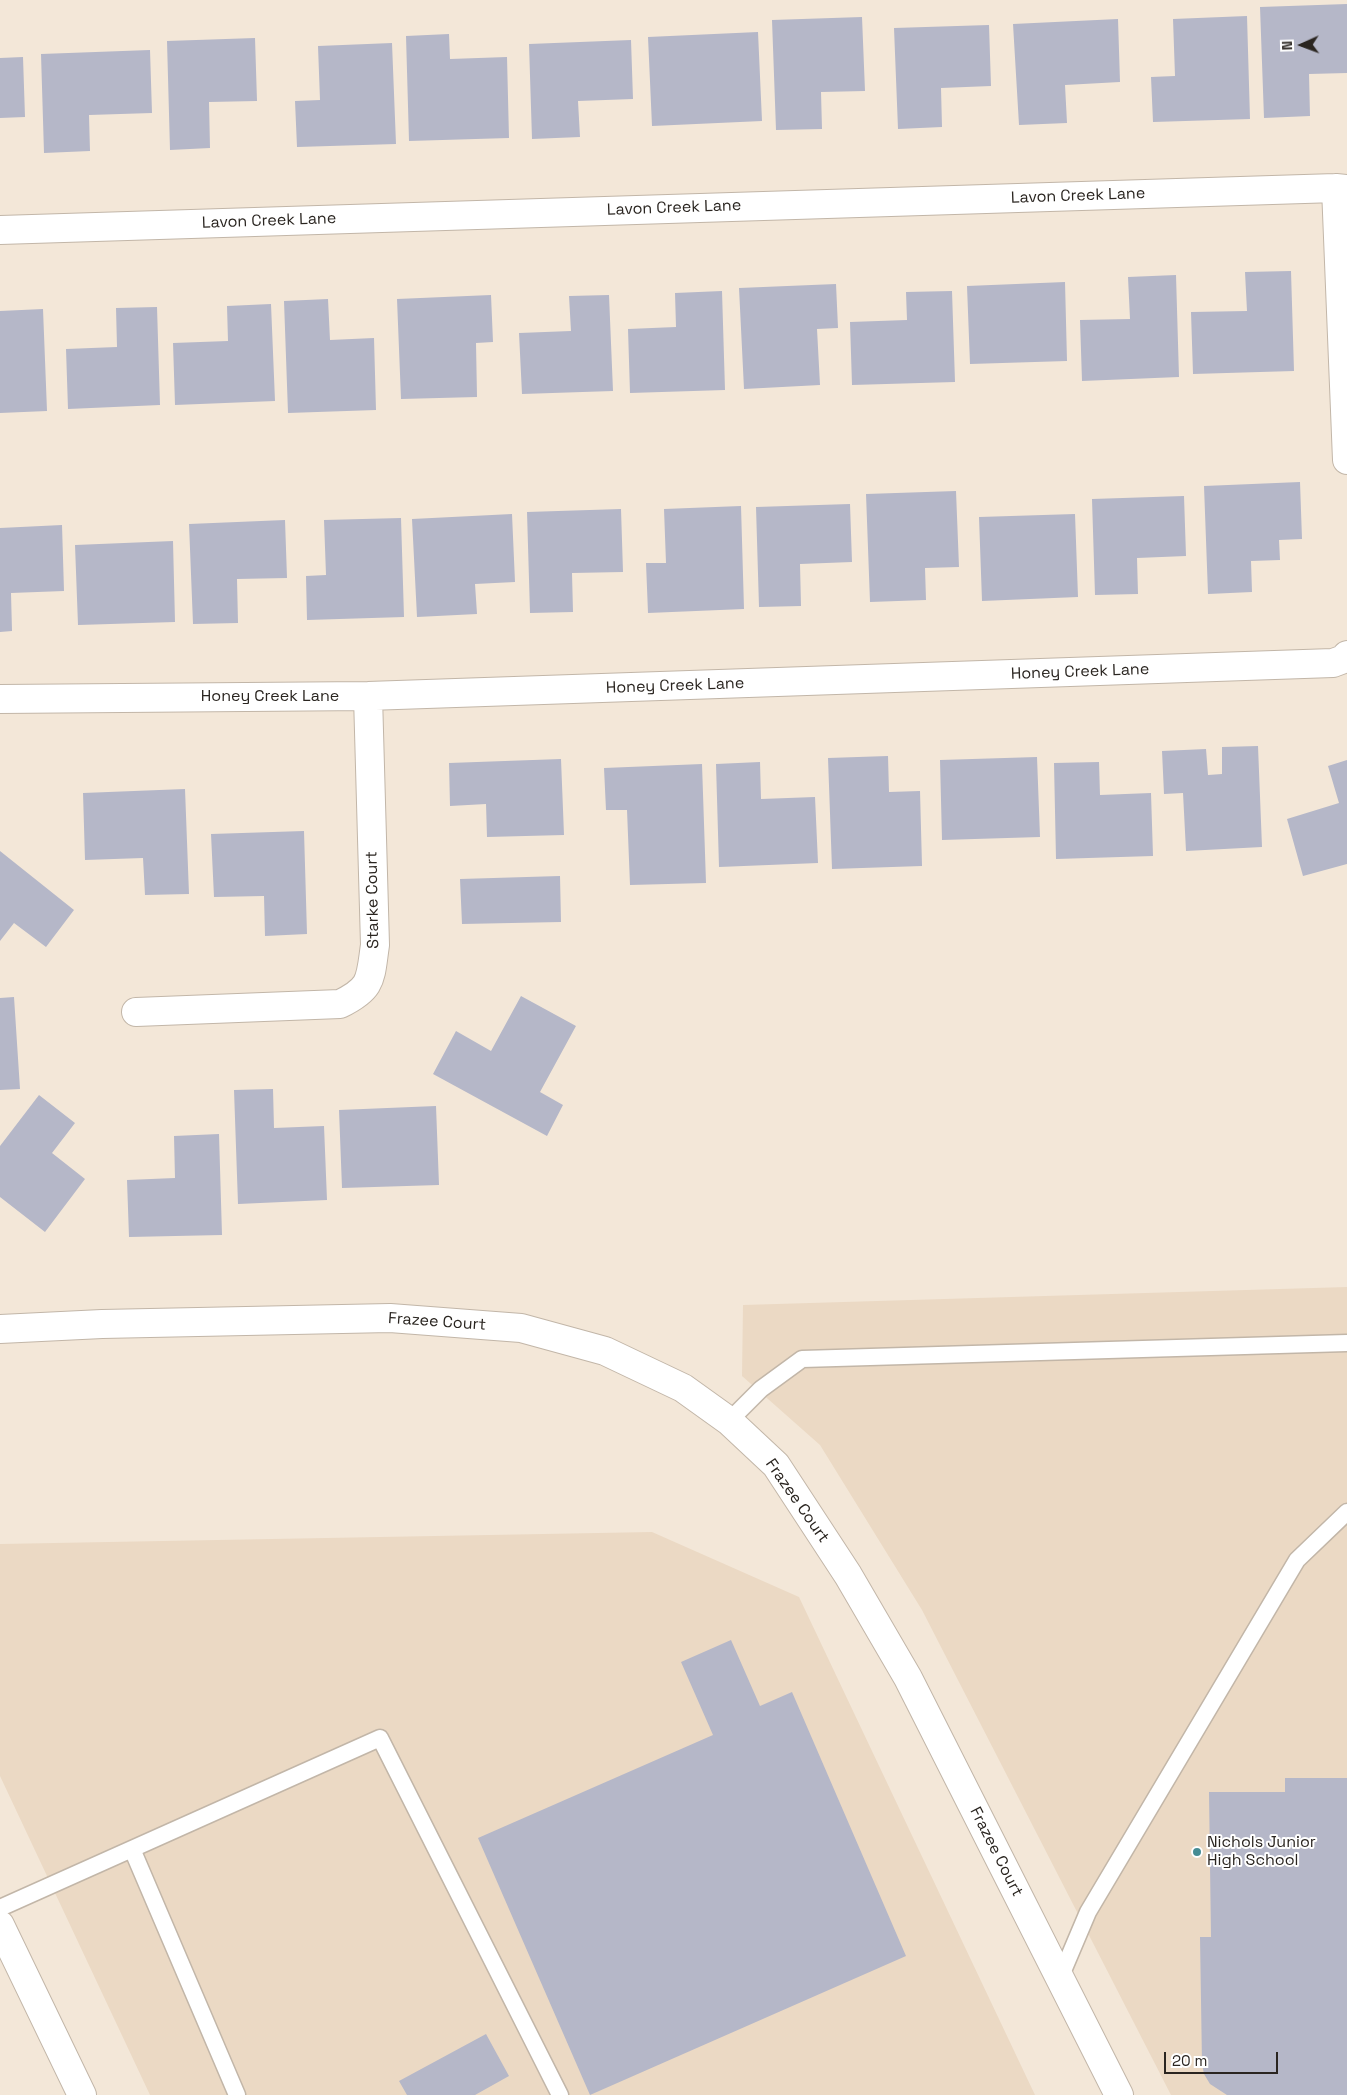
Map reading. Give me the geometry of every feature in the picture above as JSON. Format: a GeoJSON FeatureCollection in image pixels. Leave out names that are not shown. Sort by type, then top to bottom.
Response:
{"type":"FeatureCollection","features":[{"type":"Feature","properties":{"kind":"street","name":"Lavon Creek Lane"},"geometry":{"type":"LineString","coordinates":[[0,230],[1341,188]]}},
{"type":"Feature","properties":{"kind":"street"},"geometry":{"type":"LineString","coordinates":[[1341,188],[1347,460]]}},
{"type":"Feature","properties":{"kind":"street","name":"Honey Creek Lane"},"geometry":{"type":"LineString","coordinates":[[0,699],[368,696],[1333,663],[1344,659],[1347,655]]}},
{"type":"Feature","properties":{"kind":"street","name":"Starke Court"},"geometry":{"type":"LineString","coordinates":[[136,1012],[340,1004],[356,996],[369,983],[375,945],[368,696]]}},
{"type":"Feature","properties":{"kind":"street","name":"Frazee Court"},"geometry":{"type":"LineString","coordinates":[[0,1329],[102,1324],[390,1318],[521,1328],[605,1351],[683,1388],[729,1421],[776,1465],[848,1575],[908,1678],[1119,2095]]}},
{"type":"Feature","properties":{"kind":"street"},"geometry":{"type":"LineString","coordinates":[[0,1925],[82,2095]]}},
{"type":"Feature","properties":{"kind":"lane"},"geometry":{"type":"LineString","coordinates":[[729,1421],[761,1389],[802,1359],[1347,1343]]}},
{"type":"Feature","properties":{"kind":"lane"},"geometry":{"type":"LineString","coordinates":[[1060,1978],[1088,1912],[1297,1560],[1347,1512]]}},
{"type":"Feature","properties":{"kind":"lane"},"geometry":{"type":"LineString","coordinates":[[0,1908],[380,1738],[560,2095]]}},
{"type":"Feature","properties":{"kind":"lane"},"geometry":{"type":"LineString","coordinates":[[132,1849],[237,2095]]}},
{"type":"Feature","properties":{"kind":"shaded area","name":"Nichols Junior High School"},"geometry":{"type":"Polygon","coordinates":[[[1347,1287],[1347,2095],[1171,2095],[922,1610],[820,1445],[742,1376],[743,1305],[1347,1287]]]}},
{"type":"Feature","properties":{"kind":"shaded area"},"geometry":{"type":"Polygon","coordinates":[[[652,1532],[799,1597],[1035,2095],[150,2095],[0,1776],[0,1544],[652,1532]]]}},
{"type":"Feature","properties":{"kind":"building"},"geometry":{"type":"Polygon","coordinates":[[[1347,4],[1347,73],[1309,74],[1310,116],[1264,118],[1260,7],[1347,4]]]}},
{"type":"Feature","properties":{"kind":"building"},"geometry":{"type":"Polygon","coordinates":[[[1247,16],[1250,119],[1153,122],[1151,77],[1175,76],[1173,19],[1247,16]]]}},
{"type":"Feature","properties":{"kind":"building"},"geometry":{"type":"Polygon","coordinates":[[[862,17],[865,91],[821,92],[822,129],[776,130],[772,20],[862,17]]]}},
{"type":"Feature","properties":{"kind":"building"},"geometry":{"type":"Polygon","coordinates":[[[1118,19],[1120,82],[1065,85],[1067,123],[1019,125],[1013,24],[1118,19]]]}},
{"type":"Feature","properties":{"kind":"building"},"geometry":{"type":"Polygon","coordinates":[[[989,25],[991,86],[941,88],[942,127],[898,129],[894,28],[989,25]]]}},
{"type":"Feature","properties":{"kind":"building"},"geometry":{"type":"Polygon","coordinates":[[[758,32],[762,121],[652,126],[648,37],[758,32]]]}},
{"type":"Feature","properties":{"kind":"building"},"geometry":{"type":"Polygon","coordinates":[[[449,34],[450,59],[507,57],[509,138],[409,141],[406,36],[449,34]]]}},
{"type":"Feature","properties":{"kind":"building"},"geometry":{"type":"Polygon","coordinates":[[[255,38],[257,101],[209,102],[210,148],[170,150],[167,41],[255,38]]]}},
{"type":"Feature","properties":{"kind":"building"},"geometry":{"type":"Polygon","coordinates":[[[631,40],[633,99],[578,101],[580,137],[532,139],[529,44],[631,40]]]}},
{"type":"Feature","properties":{"kind":"building"},"geometry":{"type":"Polygon","coordinates":[[[392,43],[396,144],[297,147],[295,101],[320,100],[318,46],[392,43]]]}},
{"type":"Feature","properties":{"kind":"building"},"geometry":{"type":"Polygon","coordinates":[[[150,50],[152,113],[89,115],[90,151],[44,153],[41,54],[150,50]]]}},
{"type":"Feature","properties":{"kind":"building"},"geometry":{"type":"Polygon","coordinates":[[[23,57],[25,117],[0,118],[0,58],[23,57]]]}},
{"type":"Feature","properties":{"kind":"building"},"geometry":{"type":"Polygon","coordinates":[[[1291,271],[1294,371],[1193,374],[1191,312],[1247,311],[1245,272],[1291,271]]]}},
{"type":"Feature","properties":{"kind":"building"},"geometry":{"type":"Polygon","coordinates":[[[1176,275],[1179,377],[1082,381],[1080,320],[1130,319],[1128,277],[1176,275]]]}},
{"type":"Feature","properties":{"kind":"building"},"geometry":{"type":"Polygon","coordinates":[[[1065,282],[1067,361],[970,364],[967,286],[1065,282]]]}},
{"type":"Feature","properties":{"kind":"building"},"geometry":{"type":"Polygon","coordinates":[[[836,284],[838,328],[817,329],[820,385],[744,389],[739,288],[836,284]]]}},
{"type":"Feature","properties":{"kind":"building"},"geometry":{"type":"Polygon","coordinates":[[[722,291],[725,390],[630,393],[628,329],[676,327],[675,293],[722,291]]]}},
{"type":"Feature","properties":{"kind":"building"},"geometry":{"type":"Polygon","coordinates":[[[952,291],[955,382],[852,385],[850,322],[907,320],[906,292],[952,291]]]}},
{"type":"Feature","properties":{"kind":"building"},"geometry":{"type":"Polygon","coordinates":[[[491,295],[493,342],[476,343],[477,397],[401,399],[397,299],[491,295]]]}},
{"type":"Feature","properties":{"kind":"building"},"geometry":{"type":"Polygon","coordinates":[[[609,295],[613,391],[522,394],[519,333],[571,331],[569,296],[609,295]]]}},
{"type":"Feature","properties":{"kind":"building"},"geometry":{"type":"Polygon","coordinates":[[[328,299],[330,340],[374,338],[376,410],[288,413],[284,301],[328,299]]]}},
{"type":"Feature","properties":{"kind":"building"},"geometry":{"type":"Polygon","coordinates":[[[271,304],[275,401],[175,405],[173,343],[228,341],[227,306],[271,304]]]}},
{"type":"Feature","properties":{"kind":"building"},"geometry":{"type":"Polygon","coordinates":[[[157,307],[160,405],[68,409],[66,349],[117,347],[116,308],[157,307]]]}},
{"type":"Feature","properties":{"kind":"building"},"geometry":{"type":"Polygon","coordinates":[[[43,309],[47,411],[0,413],[0,311],[43,309]]]}},
{"type":"Feature","properties":{"kind":"building"},"geometry":{"type":"Polygon","coordinates":[[[1300,482],[1302,539],[1279,540],[1280,560],[1251,561],[1252,592],[1208,594],[1204,486],[1300,482]]]}},
{"type":"Feature","properties":{"kind":"building"},"geometry":{"type":"Polygon","coordinates":[[[956,491],[959,567],[925,568],[926,600],[870,602],[866,494],[956,491]]]}},
{"type":"Feature","properties":{"kind":"building"},"geometry":{"type":"Polygon","coordinates":[[[1184,496],[1186,556],[1137,558],[1138,594],[1095,595],[1092,499],[1184,496]]]}},
{"type":"Feature","properties":{"kind":"building"},"geometry":{"type":"Polygon","coordinates":[[[850,504],[852,562],[800,564],[801,606],[759,607],[756,507],[850,504]]]}},
{"type":"Feature","properties":{"kind":"building"},"geometry":{"type":"Polygon","coordinates":[[[741,506],[744,609],[648,613],[646,563],[666,563],[664,509],[741,506]]]}},
{"type":"Feature","properties":{"kind":"building"},"geometry":{"type":"Polygon","coordinates":[[[621,509],[623,572],[572,573],[573,612],[530,613],[527,512],[621,509]]]}},
{"type":"Feature","properties":{"kind":"building"},"geometry":{"type":"Polygon","coordinates":[[[512,514],[515,582],[475,584],[477,614],[417,617],[412,519],[512,514]]]}},
{"type":"Feature","properties":{"kind":"building"},"geometry":{"type":"Polygon","coordinates":[[[1075,514],[1078,597],[982,601],[979,517],[1075,514]]]}},
{"type":"Feature","properties":{"kind":"building"},"geometry":{"type":"Polygon","coordinates":[[[401,518],[404,617],[307,620],[306,576],[326,575],[324,520],[401,518]]]}},
{"type":"Feature","properties":{"kind":"building"},"geometry":{"type":"Polygon","coordinates":[[[285,520],[287,578],[237,579],[238,623],[193,624],[189,524],[285,520]]]}},
{"type":"Feature","properties":{"kind":"building"},"geometry":{"type":"Polygon","coordinates":[[[62,525],[64,591],[11,593],[12,631],[0,632],[0,528],[62,525]]]}},
{"type":"Feature","properties":{"kind":"building"},"geometry":{"type":"Polygon","coordinates":[[[173,541],[175,622],[78,625],[75,545],[173,541]]]}},
{"type":"Feature","properties":{"kind":"building"},"geometry":{"type":"Polygon","coordinates":[[[1258,746],[1262,847],[1186,851],[1183,793],[1164,794],[1162,751],[1206,749],[1208,775],[1222,774],[1222,747],[1258,746]]]}},
{"type":"Feature","properties":{"kind":"building"},"geometry":{"type":"Polygon","coordinates":[[[888,756],[889,792],[920,791],[922,866],[832,869],[828,758],[888,756]]]}},
{"type":"Feature","properties":{"kind":"building"},"geometry":{"type":"Polygon","coordinates":[[[1037,757],[1040,837],[942,840],[940,760],[1037,757]]]}},
{"type":"Feature","properties":{"kind":"building"},"geometry":{"type":"Polygon","coordinates":[[[561,759],[564,835],[487,837],[486,804],[450,806],[449,763],[561,759]]]}},
{"type":"Feature","properties":{"kind":"building"},"geometry":{"type":"Polygon","coordinates":[[[1347,760],[1347,864],[1303,876],[1287,819],[1339,803],[1328,766],[1347,760]]]}},
{"type":"Feature","properties":{"kind":"building"},"geometry":{"type":"Polygon","coordinates":[[[760,762],[761,799],[815,797],[818,863],[719,867],[716,764],[760,762]]]}},
{"type":"Feature","properties":{"kind":"building"},"geometry":{"type":"Polygon","coordinates":[[[1099,762],[1100,795],[1151,793],[1153,856],[1056,859],[1054,763],[1099,762]]]}},
{"type":"Feature","properties":{"kind":"building"},"geometry":{"type":"Polygon","coordinates":[[[702,764],[706,883],[630,885],[627,810],[606,810],[604,768],[702,764]]]}},
{"type":"Feature","properties":{"kind":"building"},"geometry":{"type":"Polygon","coordinates":[[[185,789],[189,894],[145,895],[143,858],[85,860],[83,793],[185,789]]]}},
{"type":"Feature","properties":{"kind":"building"},"geometry":{"type":"Polygon","coordinates":[[[304,831],[307,934],[265,936],[264,896],[214,897],[211,834],[304,831]]]}},
{"type":"Feature","properties":{"kind":"building"},"geometry":{"type":"Polygon","coordinates":[[[0,851],[74,910],[46,947],[14,923],[0,941],[0,851]]]}},
{"type":"Feature","properties":{"kind":"building"},"geometry":{"type":"Polygon","coordinates":[[[560,876],[561,922],[462,924],[460,879],[560,876]]]}},
{"type":"Feature","properties":{"kind":"building"},"geometry":{"type":"Polygon","coordinates":[[[521,996],[576,1026],[540,1092],[563,1105],[547,1136],[433,1074],[456,1031],[491,1051],[521,996]]]}},
{"type":"Feature","properties":{"kind":"building"},"geometry":{"type":"Polygon","coordinates":[[[14,997],[20,1089],[0,1090],[0,998],[14,997]]]}},
{"type":"Feature","properties":{"kind":"building"},"geometry":{"type":"Polygon","coordinates":[[[273,1089],[274,1128],[324,1126],[327,1200],[238,1204],[234,1090],[273,1089]]]}},
{"type":"Feature","properties":{"kind":"building"},"geometry":{"type":"Polygon","coordinates":[[[39,1095],[75,1123],[52,1153],[85,1179],[45,1232],[0,1197],[0,1146],[39,1095]]]}},
{"type":"Feature","properties":{"kind":"building"},"geometry":{"type":"Polygon","coordinates":[[[436,1106],[439,1185],[342,1188],[339,1110],[436,1106]]]}},
{"type":"Feature","properties":{"kind":"building"},"geometry":{"type":"Polygon","coordinates":[[[219,1134],[222,1235],[129,1237],[127,1180],[175,1178],[174,1136],[219,1134]]]}},
{"type":"Feature","properties":{"kind":"building"},"geometry":{"type":"Polygon","coordinates":[[[731,1640],[760,1706],[792,1692],[906,1956],[590,2095],[478,1838],[713,1735],[681,1662],[731,1640]]]}},
{"type":"Feature","properties":{"kind":"building"},"geometry":{"type":"Polygon","coordinates":[[[1285,1778],[1347,1778],[1347,2095],[1227,2095],[1210,2084],[1204,2074],[1202,2064],[1200,1937],[1211,1937],[1209,1792],[1285,1792],[1285,1778]]]}},
{"type":"Feature","properties":{"kind":"building"},"geometry":{"type":"Polygon","coordinates":[[[486,2034],[509,2076],[475,2095],[407,2095],[399,2081],[486,2034]]]}},
{"type":"Feature","properties":{"kind":"place","name":"Nichols Junior High School"},"geometry":{"type":"Point","coordinates":[1197,1852]}}]}
